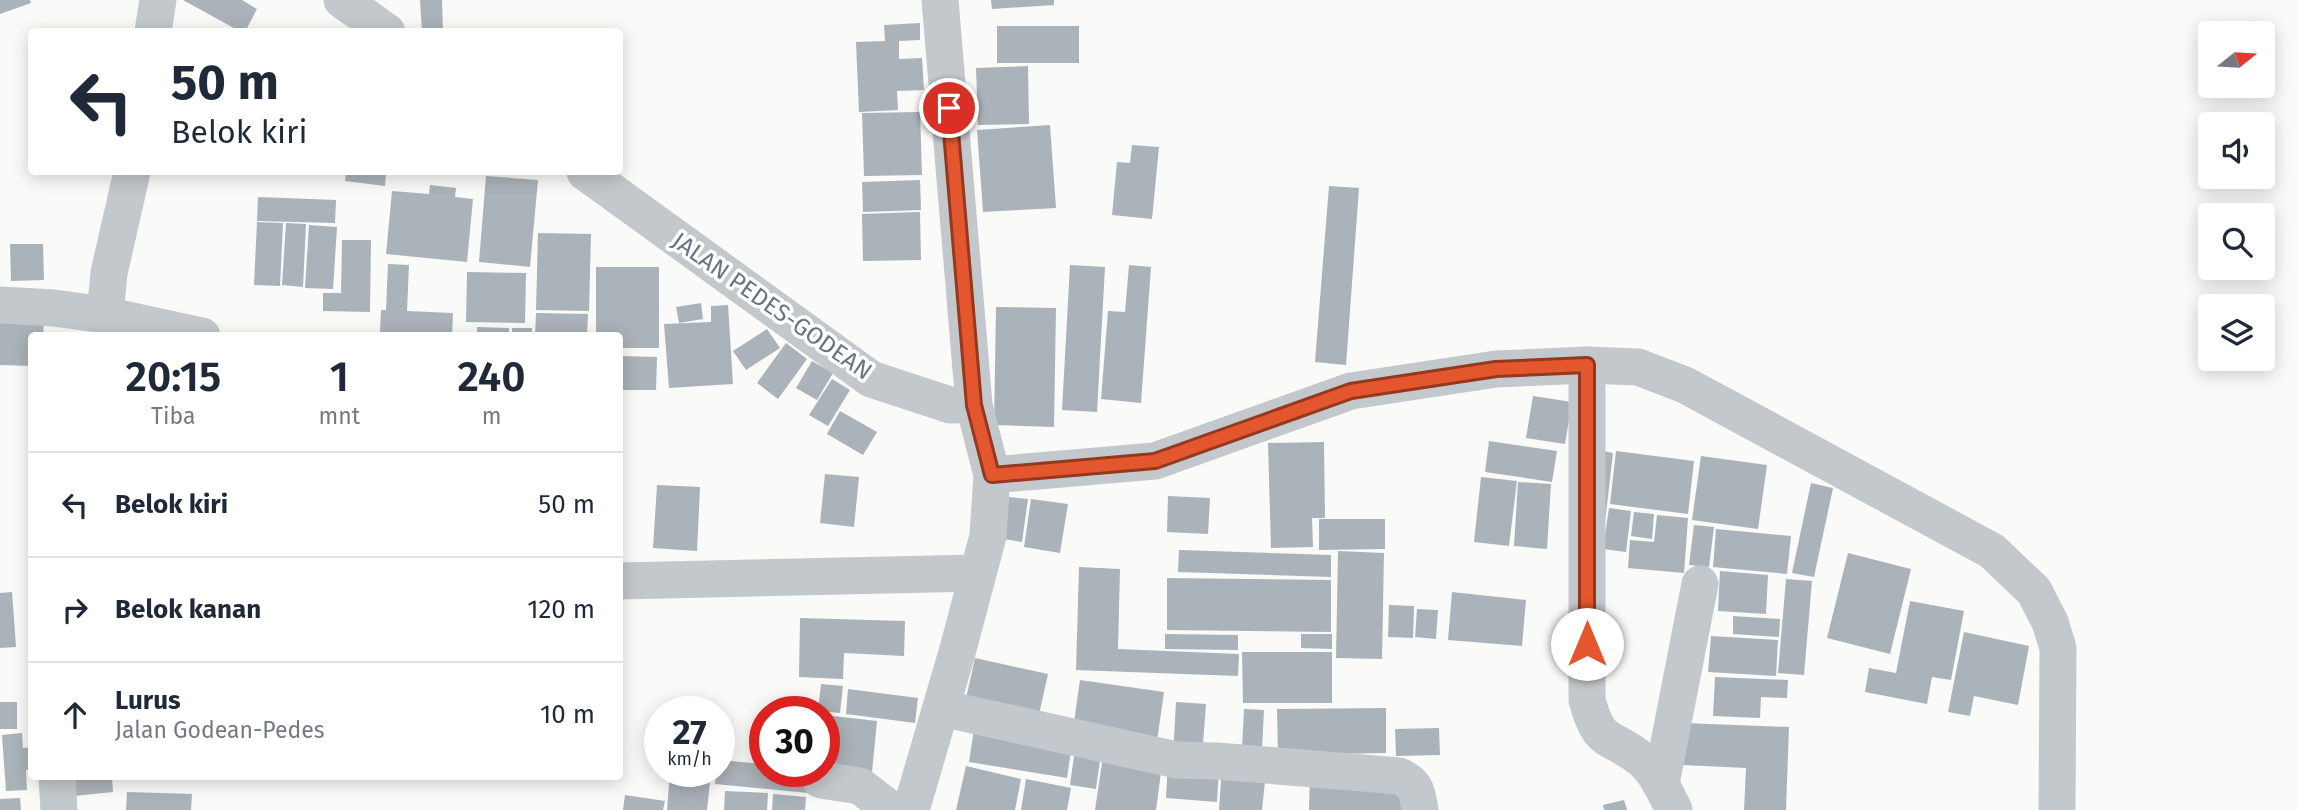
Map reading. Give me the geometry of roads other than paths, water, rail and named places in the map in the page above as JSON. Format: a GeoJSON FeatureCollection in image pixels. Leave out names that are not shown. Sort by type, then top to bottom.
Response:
{"type":"FeatureCollection","features":[{"type":"Feature","properties":{"kind":"street"},"geometry":{"type":"LineString","coordinates":[[154,28],[158,0]]}},
{"type":"Feature","properties":{"kind":"street"},"geometry":{"type":"LineString","coordinates":[[342,0],[381,28]]}},
{"type":"Feature","properties":{"kind":"street"},"geometry":{"type":"LineString","coordinates":[[911,810],[988,536],[992,475],[974,405],[940,0]]}},
{"type":"Feature","properties":{"kind":"street"},"geometry":{"type":"LineString","coordinates":[[105,314],[109,274],[131,175]]}},
{"type":"Feature","properties":{"kind":"street","name":"JALAN PEDES-GODEAN"},"geometry":{"type":"LineString","coordinates":[[589,175],[871,379],[950,405],[974,405]]}},
{"type":"Feature","properties":{"kind":"street"},"geometry":{"type":"LineString","coordinates":[[0,305],[54,322],[105,314],[184,332]]}},
{"type":"Feature","properties":{"kind":"street"},"geometry":{"type":"LineString","coordinates":[[992,475],[1155,461],[1351,391],[1496,369],[1587,365],[1638,367],[1685,385],[1992,551],[2034,592],[2050,622],[2058,648],[2057,810]]}},
{"type":"Feature","properties":{"kind":"street"},"geometry":{"type":"LineString","coordinates":[[1587,365],[1587,700],[1592,720],[1604,738],[1643,760],[1668,797]]}},
{"type":"Feature","properties":{"kind":"street"},"geometry":{"type":"LineString","coordinates":[[623,581],[978,573]]}},
{"type":"Feature","properties":{"kind":"street"},"geometry":{"type":"LineString","coordinates":[[1668,797],[1700,584]]}},
{"type":"Feature","properties":{"kind":"street"},"geometry":{"type":"LineString","coordinates":[[941,708],[1177,760],[1399,776],[1410,781],[1417,791],[1420,810]]}},
{"type":"Feature","properties":{"kind":"street"},"geometry":{"type":"LineString","coordinates":[[57,780],[59,810]]}},
{"type":"Feature","properties":{"kind":"street"},"geometry":{"type":"LineString","coordinates":[[840,783],[860,786],[891,810]]}}]}
